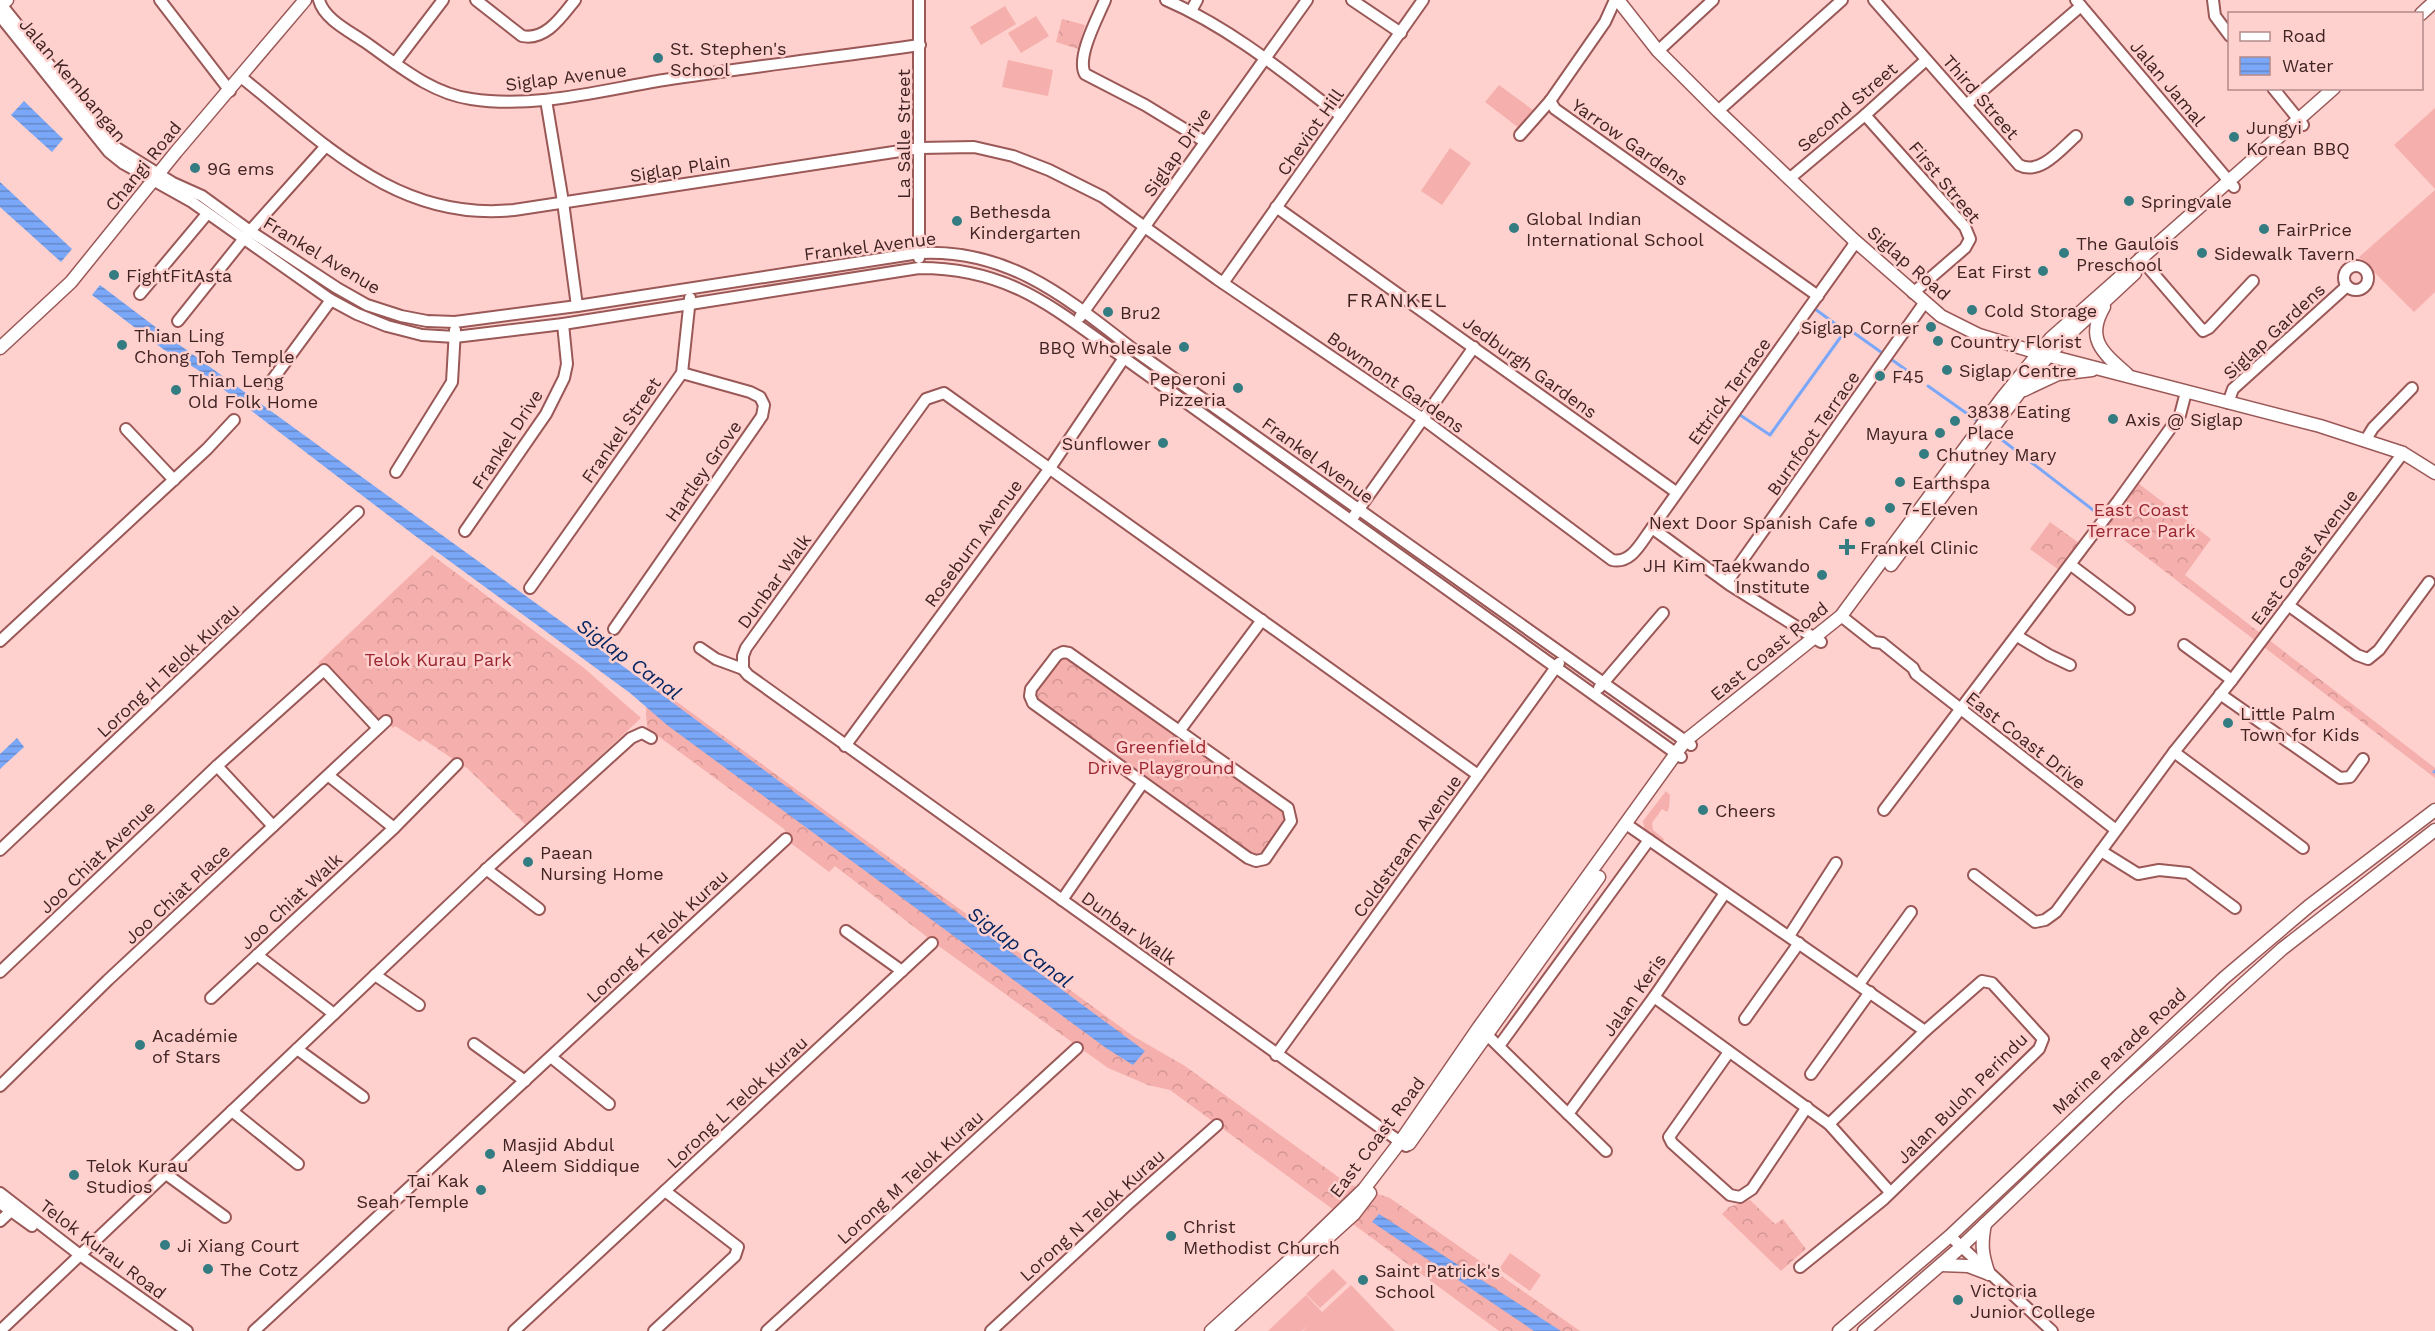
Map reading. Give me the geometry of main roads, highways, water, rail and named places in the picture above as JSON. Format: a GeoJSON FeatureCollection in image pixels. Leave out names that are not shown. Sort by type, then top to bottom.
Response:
{"type":"FeatureCollection","features":[{"type":"Feature","properties":{"kind":"main road","name":"Changi Road"},"geometry":{"type":"LineString","coordinates":[[0,348],[71,282],[305,0]]}},
{"type":"Feature","properties":{"kind":"main road"},"geometry":{"type":"LineString","coordinates":[[2423,12],[2435,1]]}},
{"type":"Feature","properties":{"kind":"main road","name":"Siglap Road"},"geometry":{"type":"LineString","coordinates":[[1616,2],[1658,51],[1718,111],[1854,240],[1941,316],[1979,335],[2044,354],[2320,426],[2403,453],[2433,471]]}},
{"type":"Feature","properties":{"kind":"main road"},"geometry":{"type":"LineString","coordinates":[[2423,20],[2435,11]]}},
{"type":"Feature","properties":{"kind":"main road"},"geometry":{"type":"LineString","coordinates":[[2301,122],[2332,90]]}},
{"type":"Feature","properties":{"kind":"main road"},"geometry":{"type":"LineString","coordinates":[[2301,122],[2342,90]]}},
{"type":"Feature","properties":{"kind":"main road","name":"East Coast Road"},"geometry":{"type":"LineString","coordinates":[[1225,1331],[1354,1214],[1688,743],[1844,619],[2017,393],[2059,331],[2301,122]]}},
{"type":"Feature","properties":{"kind":"main road","name":"East Coast Road"},"geometry":{"type":"LineString","coordinates":[[1844,619],[2002,398],[2044,354],[2110,298],[2142,261]]}},
{"type":"Feature","properties":{"kind":"main road"},"geometry":{"type":"LineString","coordinates":[[2110,298],[2096,322],[2096,335],[2103,354],[2130,377]]}},
{"type":"Feature","properties":{"kind":"main road"},"geometry":{"type":"LineString","coordinates":[[2017,393],[2058,374],[2102,369]]}},
{"type":"Feature","properties":{"kind":"main road","name":"Marine Parade Road"},"geometry":{"type":"LineString","coordinates":[[1839,1331],[1950,1236],[2224,978],[2308,906],[2435,810]]}},
{"type":"Feature","properties":{"kind":"main road","name":"Marine Parade Road"},"geometry":{"type":"LineString","coordinates":[[1864,1331],[1961,1247],[2114,1102],[2282,949],[2435,830]]}},
{"type":"Feature","properties":{"kind":"main road","name":"East Coast Road"},"geometry":{"type":"LineString","coordinates":[[1211,1331],[1347,1207],[1404,1144]]}},
{"type":"Feature","properties":{"kind":"main road"},"geometry":{"type":"LineString","coordinates":[[1941,1265],[1968,1266],[1989,1274],[1982,1254],[1981,1242],[1985,1224]]}},
{"type":"Feature","properties":{"kind":"water"},"geometry":{"type":"Polygon","coordinates":[[[24,101],[63,139],[52,152],[11,115],[24,101]]]}},
{"type":"Feature","properties":{"kind":"water"},"geometry":{"type":"Polygon","coordinates":[[[0,182],[72,249],[61,262],[0,207],[0,182]]]}},
{"type":"Feature","properties":{"kind":"water"},"geometry":{"type":"Polygon","coordinates":[[[100,285],[642,680],[1145,1051],[1133,1065],[1106,1048],[667,725],[630,693],[414,535],[198,370],[163,349],[92,295],[100,285]]]}},
{"type":"Feature","properties":{"kind":"water"},"geometry":{"type":"Polygon","coordinates":[[[17,738],[24,747],[0,769],[0,754],[17,738]]]}},
{"type":"Feature","properties":{"kind":"water"},"geometry":{"type":"Polygon","coordinates":[[[1379,1214],[1561,1331],[1534,1331],[1372,1222],[1379,1214]]]}},
{"type":"Feature","properties":{"kind":"waterway"},"geometry":{"type":"LineString","coordinates":[[1815,309],[1845,331],[1847,328],[1919,379]]}},
{"type":"Feature","properties":{"kind":"waterway"},"geometry":{"type":"LineString","coordinates":[[1740,415],[1770,435],[1845,331]]}},
{"type":"Feature","properties":{"kind":"waterway"},"geometry":{"type":"LineString","coordinates":[[1928,386],[1976,420]]}},
{"type":"Feature","properties":{"kind":"waterway"},"geometry":{"type":"LineString","coordinates":[[1997,436],[2097,513]]}},
{"type":"Feature","properties":{"kind":"place","name":"St. Stephen's School"},"geometry":{"type":"Point","coordinates":[658,58]}},
{"type":"Feature","properties":{"kind":"place","name":"Jungyi Korean BBQ"},"geometry":{"type":"Point","coordinates":[2234,137]}},
{"type":"Feature","properties":{"kind":"place","name":"9G ems"},"geometry":{"type":"Point","coordinates":[195,168]}},
{"type":"Feature","properties":{"kind":"place","name":"Springvale"},"geometry":{"type":"Point","coordinates":[2129,201]}},
{"type":"Feature","properties":{"kind":"place","name":"Bethesda Kindergarten"},"geometry":{"type":"Point","coordinates":[957,221]}},
{"type":"Feature","properties":{"kind":"place","name":"Global Indian International School"},"geometry":{"type":"Point","coordinates":[1514,228]}},
{"type":"Feature","properties":{"kind":"place","name":"FairPrice"},"geometry":{"type":"Point","coordinates":[2264,229]}},
{"type":"Feature","properties":{"kind":"place","name":"The Gaulois Preschool"},"geometry":{"type":"Point","coordinates":[2064,253]}},
{"type":"Feature","properties":{"kind":"place","name":"Sidewalk Tavern"},"geometry":{"type":"Point","coordinates":[2202,253]}},
{"type":"Feature","properties":{"kind":"place","name":"Eat First"},"geometry":{"type":"Point","coordinates":[2043,271]}},
{"type":"Feature","properties":{"kind":"place","name":"FightFitAsta"},"geometry":{"type":"Point","coordinates":[114,275]}},
{"type":"Feature","properties":{"kind":"place","name":"Cold Storage"},"geometry":{"type":"Point","coordinates":[1972,310]}},
{"type":"Feature","properties":{"kind":"place","name":"Bru2"},"geometry":{"type":"Point","coordinates":[1108,312]}},
{"type":"Feature","properties":{"kind":"place","name":"Siglap Corner"},"geometry":{"type":"Point","coordinates":[1931,327]}},
{"type":"Feature","properties":{"kind":"place","name":"Country Florist"},"geometry":{"type":"Point","coordinates":[1938,341]}},
{"type":"Feature","properties":{"kind":"place","name":"Thian Ling Chong Toh Temple"},"geometry":{"type":"Point","coordinates":[122,345]}},
{"type":"Feature","properties":{"kind":"place","name":"BBQ Wholesale"},"geometry":{"type":"Point","coordinates":[1184,347]}},
{"type":"Feature","properties":{"kind":"place","name":"Siglap Centre"},"geometry":{"type":"Point","coordinates":[1947,370]}},
{"type":"Feature","properties":{"kind":"place","name":"F45"},"geometry":{"type":"Point","coordinates":[1880,376]}},
{"type":"Feature","properties":{"kind":"place","name":"Peperoni Pizzeria"},"geometry":{"type":"Point","coordinates":[1238,388]}},
{"type":"Feature","properties":{"kind":"place","name":"Thian Leng Old Folk Home"},"geometry":{"type":"Point","coordinates":[176,390]}},
{"type":"Feature","properties":{"kind":"place","name":"Axis @ Siglap"},"geometry":{"type":"Point","coordinates":[2113,419]}},
{"type":"Feature","properties":{"kind":"place","name":"3838 Eating Place"},"geometry":{"type":"Point","coordinates":[1955,421]}},
{"type":"Feature","properties":{"kind":"place","name":"Mayura"},"geometry":{"type":"Point","coordinates":[1940,433]}},
{"type":"Feature","properties":{"kind":"place","name":"Sunflower"},"geometry":{"type":"Point","coordinates":[1163,443]}},
{"type":"Feature","properties":{"kind":"place","name":"Chutney Mary"},"geometry":{"type":"Point","coordinates":[1924,454]}},
{"type":"Feature","properties":{"kind":"place","name":"Earthspa"},"geometry":{"type":"Point","coordinates":[1900,482]}},
{"type":"Feature","properties":{"kind":"place","name":"7-Eleven"},"geometry":{"type":"Point","coordinates":[1890,508]}},
{"type":"Feature","properties":{"kind":"place","name":"Next Door Spanish Cafe"},"geometry":{"type":"Point","coordinates":[1870,522]}},
{"type":"Feature","properties":{"kind":"place","name":"Frankel Clinic"},"geometry":{"type":"Point","coordinates":[1847,547]}},
{"type":"Feature","properties":{"kind":"place","name":"JH Kim Taekwando Institute"},"geometry":{"type":"Point","coordinates":[1822,575]}},
{"type":"Feature","properties":{"kind":"place","name":"Little Palm Town for Kids"},"geometry":{"type":"Point","coordinates":[2228,723]}},
{"type":"Feature","properties":{"kind":"place","name":"Cheers"},"geometry":{"type":"Point","coordinates":[1703,810]}},
{"type":"Feature","properties":{"kind":"place","name":"Paean Nursing Home"},"geometry":{"type":"Point","coordinates":[528,862]}},
{"type":"Feature","properties":{"kind":"place","name":"Académie of Stars"},"geometry":{"type":"Point","coordinates":[140,1045]}},
{"type":"Feature","properties":{"kind":"place","name":"Masjid Abdul Aleem Siddique"},"geometry":{"type":"Point","coordinates":[490,1154]}},
{"type":"Feature","properties":{"kind":"place","name":"Telok Kurau Studios"},"geometry":{"type":"Point","coordinates":[74,1175]}},
{"type":"Feature","properties":{"kind":"place","name":"Tai Kak Seah Temple"},"geometry":{"type":"Point","coordinates":[481,1190]}},
{"type":"Feature","properties":{"kind":"place","name":"Christ Methodist Church"},"geometry":{"type":"Point","coordinates":[1171,1236]}},
{"type":"Feature","properties":{"kind":"place","name":"Ji Xiang Court"},"geometry":{"type":"Point","coordinates":[165,1245]}},
{"type":"Feature","properties":{"kind":"place","name":"The Cotz"},"geometry":{"type":"Point","coordinates":[208,1269]}},
{"type":"Feature","properties":{"kind":"place","name":"Saint Patrick's School"},"geometry":{"type":"Point","coordinates":[1363,1280]}},
{"type":"Feature","properties":{"kind":"place","name":"Victoria Junior College"},"geometry":{"type":"Point","coordinates":[1958,1300]}},
{"type":"Feature","properties":{"kind":"district","name":"FRANKEL"},"geometry":{"type":"Point","coordinates":[1397,300]}},
{"type":"Feature","properties":{"kind":"park label","name":"East Coast Terrace Park"},"geometry":{"type":"Point","coordinates":[2141,519]}},
{"type":"Feature","properties":{"kind":"park label","name":"Telok Kurau Park"},"geometry":{"type":"Point","coordinates":[438,659]}},
{"type":"Feature","properties":{"kind":"park label","name":"Greenfield Drive Playground"},"geometry":{"type":"Point","coordinates":[1161,756]}},
{"type":"Feature","properties":{"kind":"water label","name":"Siglap Canal"},"geometry":{"type":"Point","coordinates":[629,659]}},
{"type":"Feature","properties":{"kind":"water label","name":"Siglap Canal"},"geometry":{"type":"Point","coordinates":[1020,947]}}]}
